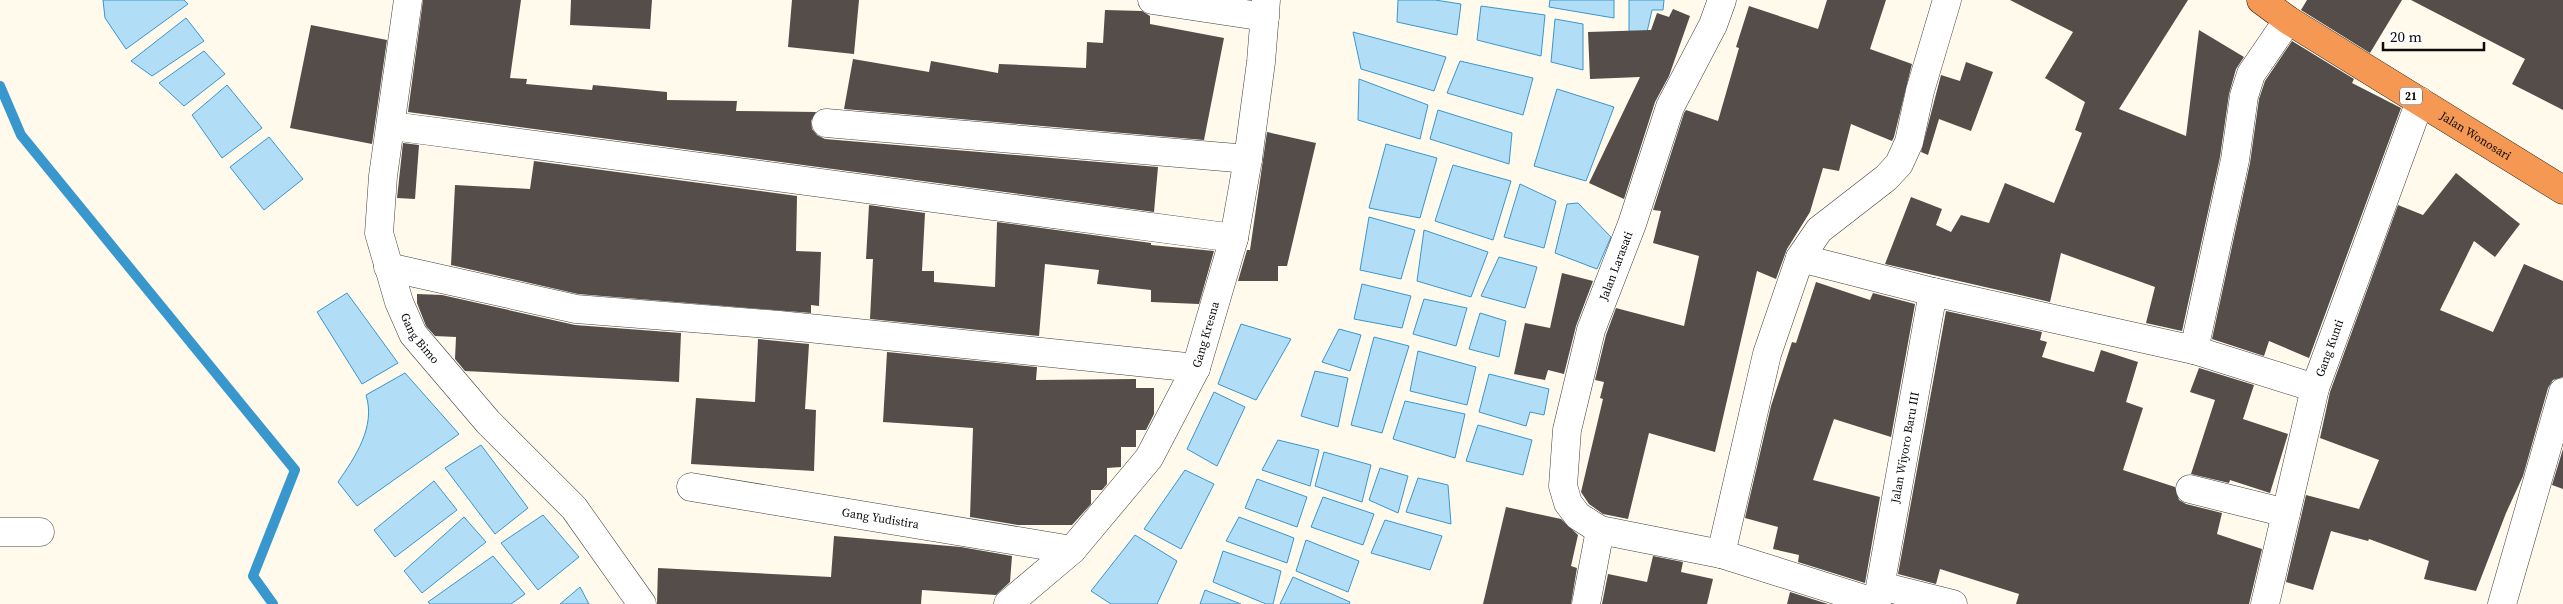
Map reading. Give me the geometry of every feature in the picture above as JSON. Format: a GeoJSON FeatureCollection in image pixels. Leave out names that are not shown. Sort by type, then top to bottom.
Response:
{"type":"FeatureCollection","features":[{"type":"Feature","properties":{"kind":"highway","name":"Jalan Wonosari"},"geometry":{"type":"LineString","coordinates":[[2262,0],[2288,20],[2563,190]]}},
{"type":"Feature","properties":{"kind":"street","name":"Gang Bimo"},"geometry":{"type":"LineString","coordinates":[[408,0],[392,126],[383,176],[379,233],[388,267],[413,334],[488,422],[574,508],[642,604]]}},
{"type":"Feature","properties":{"kind":"street"},"geometry":{"type":"LineString","coordinates":[[1152,0],[1265,8]]}},
{"type":"Feature","properties":{"kind":"street","name":"Jalan Larasati"},"geometry":{"type":"LineString","coordinates":[[1600,530],[1578,516],[1568,503],[1563,486],[1567,430],[1591,330],[1632,224],[1670,107],[1713,25],[1722,0]]}},
{"type":"Feature","properties":{"kind":"street"},"geometry":{"type":"LineString","coordinates":[[1721,554],[1767,354],[1800,258],[1819,230],[1886,178],[1899,164],[1909,142],[1920,90],[1947,0]]}},
{"type":"Feature","properties":{"kind":"street","name":"Gang Kresna"},"geometry":{"type":"LineString","coordinates":[[1008,604],[1072,550],[1149,458],[1196,368],[1234,238],[1248,159],[1261,62],[1265,8]]}},
{"type":"Feature","properties":{"kind":"street"},"geometry":{"type":"LineString","coordinates":[[2194,350],[2235,160],[2244,96],[2251,74],[2288,20]]}},
{"type":"Feature","properties":{"kind":"street","name":"Gang Kunti"},"geometry":{"type":"LineString","coordinates":[[2265,604],[2315,388],[2420,101]]}},
{"type":"Feature","properties":{"kind":"street"},"geometry":{"type":"LineString","coordinates":[[826,122],[1248,159]]}},
{"type":"Feature","properties":{"kind":"street"},"geometry":{"type":"LineString","coordinates":[[392,126],[1234,238]]}},
{"type":"Feature","properties":{"kind":"street"},"geometry":{"type":"LineString","coordinates":[[1800,258],[1933,292],[2194,350],[2315,388]]}},
{"type":"Feature","properties":{"kind":"street"},"geometry":{"type":"LineString","coordinates":[[388,267],[576,309],[779,325],[1196,368]]}},
{"type":"Feature","properties":{"kind":"street","name":"Jalan Wiyoro Baru III"},"geometry":{"type":"LineString","coordinates":[[1878,598],[1933,292]]}},
{"type":"Feature","properties":{"kind":"street"},"geometry":{"type":"LineString","coordinates":[[2502,604],[2563,392]]}},
{"type":"Feature","properties":{"kind":"street","name":"Gang Yudistira"},"geometry":{"type":"LineString","coordinates":[[691,487],[1072,550]]}},
{"type":"Feature","properties":{"kind":"street"},"geometry":{"type":"LineString","coordinates":[[2190,489],[2286,513]]}},
{"type":"Feature","properties":{"kind":"street"},"geometry":{"type":"LineString","coordinates":[[1586,604],[1600,530],[1721,554],[1878,598],[1953,604]]}},
{"type":"Feature","properties":{"kind":"street"},"geometry":{"type":"LineString","coordinates":[[0,532],[40,532]]}},
{"type":"Feature","properties":{"kind":"water"},"geometry":{"type":"Polygon","coordinates":[[[103,0],[184,0],[188,4],[126,49],[105,18],[103,0]]]}},
{"type":"Feature","properties":{"kind":"water"},"geometry":{"type":"Polygon","coordinates":[[[1398,0],[1435,0],[1461,4],[1457,35],[1397,22],[1398,0]]]}},
{"type":"Feature","properties":{"kind":"water"},"geometry":{"type":"Polygon","coordinates":[[[1550,0],[1614,0],[1614,18],[1549,7],[1550,0]]]}},
{"type":"Feature","properties":{"kind":"water"},"geometry":{"type":"Polygon","coordinates":[[[1629,0],[1664,0],[1663,10],[1652,10],[1647,32],[1629,39],[1629,0]]]}},
{"type":"Feature","properties":{"kind":"water"},"geometry":{"type":"Polygon","coordinates":[[[1481,6],[1545,15],[1541,56],[1477,40],[1481,6]]]}},
{"type":"Feature","properties":{"kind":"water"},"geometry":{"type":"Polygon","coordinates":[[[186,18],[204,41],[152,76],[131,61],[186,18]]]}},
{"type":"Feature","properties":{"kind":"water"},"geometry":{"type":"Polygon","coordinates":[[[1555,19],[1583,24],[1583,70],[1551,62],[1555,19]]]}},
{"type":"Feature","properties":{"kind":"water"},"geometry":{"type":"Polygon","coordinates":[[[1353,32],[1446,57],[1434,91],[1361,69],[1353,32]]]}},
{"type":"Feature","properties":{"kind":"water"},"geometry":{"type":"Polygon","coordinates":[[[204,51],[225,74],[184,106],[159,83],[204,51]]]}},
{"type":"Feature","properties":{"kind":"water"},"geometry":{"type":"Polygon","coordinates":[[[1460,61],[1533,78],[1523,115],[1447,93],[1460,61]]]}},
{"type":"Feature","properties":{"kind":"water"},"geometry":{"type":"Polygon","coordinates":[[[1359,79],[1428,105],[1420,139],[1358,120],[1359,79]]]}},
{"type":"Feature","properties":{"kind":"water"},"geometry":{"type":"Polygon","coordinates":[[[227,85],[262,128],[222,158],[192,115],[227,85]]]}},
{"type":"Feature","properties":{"kind":"water"},"geometry":{"type":"Polygon","coordinates":[[[1557,89],[1614,107],[1586,181],[1534,166],[1557,89]]]}},
{"type":"Feature","properties":{"kind":"water"},"geometry":{"type":"Polygon","coordinates":[[[1438,110],[1512,133],[1509,164],[1430,139],[1438,110]]]}},
{"type":"Feature","properties":{"kind":"water"},"geometry":{"type":"Polygon","coordinates":[[[269,137],[303,179],[264,210],[230,167],[269,137]]]}},
{"type":"Feature","properties":{"kind":"water"},"geometry":{"type":"Polygon","coordinates":[[[1386,144],[1437,158],[1420,218],[1369,208],[1386,144]]]}},
{"type":"Feature","properties":{"kind":"water"},"geometry":{"type":"Polygon","coordinates":[[[1453,165],[1511,181],[1493,240],[1435,221],[1453,165]]]}},
{"type":"Feature","properties":{"kind":"water"},"geometry":{"type":"Polygon","coordinates":[[[1520,184],[1556,201],[1544,248],[1504,237],[1520,184]]]}},
{"type":"Feature","properties":{"kind":"water"},"geometry":{"type":"Polygon","coordinates":[[[1578,203],[1611,237],[1597,269],[1555,253],[1567,204],[1578,203]]]}},
{"type":"Feature","properties":{"kind":"water"},"geometry":{"type":"Polygon","coordinates":[[[1369,217],[1415,230],[1401,279],[1360,270],[1369,217]]]}},
{"type":"Feature","properties":{"kind":"water"},"geometry":{"type":"Polygon","coordinates":[[[1424,230],[1488,252],[1471,297],[1417,281],[1424,230]]]}},
{"type":"Feature","properties":{"kind":"water"},"geometry":{"type":"Polygon","coordinates":[[[1499,257],[1537,267],[1525,308],[1481,296],[1499,257]]]}},
{"type":"Feature","properties":{"kind":"water"},"geometry":{"type":"Polygon","coordinates":[[[1362,284],[1411,296],[1402,328],[1354,319],[1362,284]]]}},
{"type":"Feature","properties":{"kind":"water"},"geometry":{"type":"Polygon","coordinates":[[[347,293],[398,363],[362,384],[317,312],[347,293]]]}},
{"type":"Feature","properties":{"kind":"water"},"geometry":{"type":"Polygon","coordinates":[[[1424,299],[1467,308],[1456,346],[1413,334],[1424,299]]]}},
{"type":"Feature","properties":{"kind":"water"},"geometry":{"type":"Polygon","coordinates":[[[1480,313],[1506,321],[1499,357],[1469,349],[1480,313]]]}},
{"type":"Feature","properties":{"kind":"water"},"geometry":{"type":"Polygon","coordinates":[[[1241,324],[1291,339],[1256,400],[1218,384],[1241,324]]]}},
{"type":"Feature","properties":{"kind":"water"},"geometry":{"type":"Polygon","coordinates":[[[1339,329],[1361,335],[1350,371],[1322,362],[1339,329]]]}},
{"type":"Feature","properties":{"kind":"water"},"geometry":{"type":"Polygon","coordinates":[[[1374,337],[1409,346],[1382,433],[1351,425],[1374,337]]]}},
{"type":"Feature","properties":{"kind":"water"},"geometry":{"type":"Polygon","coordinates":[[[1418,351],[1476,367],[1467,405],[1410,391],[1418,351]]]}},
{"type":"Feature","properties":{"kind":"water"},"geometry":{"type":"Polygon","coordinates":[[[1315,371],[1348,378],[1338,427],[1301,416],[1315,371]]]}},
{"type":"Feature","properties":{"kind":"water"},"geometry":{"type":"Polygon","coordinates":[[[405,373],[459,434],[357,506],[338,482],[357,452],[366,430],[368,407],[366,395],[405,373]]]}},
{"type":"Feature","properties":{"kind":"water"},"geometry":{"type":"Polygon","coordinates":[[[1489,374],[1549,389],[1544,415],[1530,412],[1526,426],[1479,412],[1489,374]]]}},
{"type":"Feature","properties":{"kind":"water"},"geometry":{"type":"Polygon","coordinates":[[[1214,392],[1245,407],[1217,466],[1187,449],[1214,392]]]}},
{"type":"Feature","properties":{"kind":"water"},"geometry":{"type":"Polygon","coordinates":[[[1405,401],[1465,414],[1455,458],[1393,439],[1405,401]]]}},
{"type":"Feature","properties":{"kind":"water"},"geometry":{"type":"Polygon","coordinates":[[[1478,425],[1532,440],[1523,475],[1466,461],[1478,425]]]}},
{"type":"Feature","properties":{"kind":"water"},"geometry":{"type":"Polygon","coordinates":[[[1278,440],[1319,450],[1310,486],[1262,470],[1278,440]]]}},
{"type":"Feature","properties":{"kind":"water"},"geometry":{"type":"Polygon","coordinates":[[[481,445],[528,508],[495,534],[445,468],[481,445]]]}},
{"type":"Feature","properties":{"kind":"water"},"geometry":{"type":"Polygon","coordinates":[[[1324,452],[1371,465],[1362,502],[1315,486],[1324,452]]]}},
{"type":"Feature","properties":{"kind":"water"},"geometry":{"type":"Polygon","coordinates":[[[1380,468],[1408,476],[1398,513],[1369,500],[1380,468]]]}},
{"type":"Feature","properties":{"kind":"water"},"geometry":{"type":"Polygon","coordinates":[[[1185,470],[1214,484],[1181,549],[1144,529],[1185,470]]]}},
{"type":"Feature","properties":{"kind":"water"},"geometry":{"type":"Polygon","coordinates":[[[1418,478],[1448,485],[1451,524],[1406,512],[1418,478]]]}},
{"type":"Feature","properties":{"kind":"water"},"geometry":{"type":"Polygon","coordinates":[[[1257,479],[1307,497],[1297,527],[1245,508],[1257,479]]]}},
{"type":"Feature","properties":{"kind":"water"},"geometry":{"type":"Polygon","coordinates":[[[434,481],[457,510],[395,557],[374,530],[434,481]]]}},
{"type":"Feature","properties":{"kind":"water"},"geometry":{"type":"Polygon","coordinates":[[[1323,497],[1374,514],[1363,545],[1311,527],[1323,497]]]}},
{"type":"Feature","properties":{"kind":"water"},"geometry":{"type":"Polygon","coordinates":[[[543,515],[579,557],[538,590],[501,543],[543,515]]]}},
{"type":"Feature","properties":{"kind":"water"},"geometry":{"type":"Polygon","coordinates":[[[464,517],[486,542],[422,593],[404,571],[464,517]]]}},
{"type":"Feature","properties":{"kind":"water"},"geometry":{"type":"Polygon","coordinates":[[[1239,517],[1294,538],[1287,563],[1226,541],[1239,517]]]}},
{"type":"Feature","properties":{"kind":"water"},"geometry":{"type":"Polygon","coordinates":[[[1385,520],[1442,536],[1430,570],[1371,553],[1385,520]]]}},
{"type":"Feature","properties":{"kind":"water"},"geometry":{"type":"Polygon","coordinates":[[[1135,535],[1177,561],[1157,604],[1111,604],[1091,591],[1135,535]]]}},
{"type":"Feature","properties":{"kind":"water"},"geometry":{"type":"Polygon","coordinates":[[[1306,540],[1359,561],[1348,592],[1296,571],[1306,540]]]}},
{"type":"Feature","properties":{"kind":"water"},"geometry":{"type":"Polygon","coordinates":[[[1223,551],[1281,571],[1273,604],[1266,604],[1213,582],[1223,551]]]}},
{"type":"Feature","properties":{"kind":"water"},"geometry":{"type":"Polygon","coordinates":[[[493,556],[525,594],[511,604],[430,604],[428,602],[493,556]]]}},
{"type":"Feature","properties":{"kind":"water"},"geometry":{"type":"Polygon","coordinates":[[[1293,577],[1350,602],[1349,604],[1280,604],[1293,577]]]}},
{"type":"Feature","properties":{"kind":"water"},"geometry":{"type":"Polygon","coordinates":[[[580,587],[589,604],[560,604],[580,587]]]}},
{"type":"Feature","properties":{"kind":"water"},"geometry":{"type":"Polygon","coordinates":[[[1205,590],[1241,604],[1200,604],[1205,590]]]}},
{"type":"Feature","properties":{"kind":"building"},"geometry":{"type":"Polygon","coordinates":[[[423,0],[521,0],[510,78],[527,79],[526,84],[592,90],[593,85],[667,92],[667,100],[737,101],[736,111],[816,112],[811,121],[812,129],[817,135],[825,139],[1158,167],[1154,212],[408,112],[423,0]]]}},
{"type":"Feature","properties":{"kind":"building"},"geometry":{"type":"Polygon","coordinates":[[[571,0],[652,0],[650,29],[570,25],[571,0]]]}},
{"type":"Feature","properties":{"kind":"building"},"geometry":{"type":"Polygon","coordinates":[[[792,0],[859,0],[854,54],[788,47],[792,0]]]}},
{"type":"Feature","properties":{"kind":"building"},"geometry":{"type":"Polygon","coordinates":[[[1827,0],[1886,0],[1870,49],[1912,64],[1894,137],[1892,141],[1851,124],[1839,171],[1823,168],[1810,212],[1787,249],[1776,279],[1757,271],[1715,452],[1649,433],[1628,519],[1603,514],[1589,504],[1581,492],[1603,399],[1600,398],[1604,382],[1595,380],[1606,335],[1616,308],[1684,326],[1699,256],[1653,243],[1661,211],[1653,210],[1684,113],[1686,110],[1718,121],[1739,48],[1736,47],[1749,6],[1818,29],[1827,0]]]}},
{"type":"Feature","properties":{"kind":"building"},"geometry":{"type":"Polygon","coordinates":[[[2010,0],[2188,0],[2119,109],[2186,136],[2199,30],[2244,57],[2236,69],[2229,94],[2220,157],[2182,331],[2146,323],[2155,287],[2061,253],[2050,302],[1885,264],[1911,197],[1942,209],[1936,225],[1951,232],[1961,215],[1989,223],[2005,183],[2054,203],[2082,133],[2075,130],[2085,102],[2045,78],[2073,32],[2010,0]]]}},
{"type":"Feature","properties":{"kind":"building"},"geometry":{"type":"Polygon","coordinates":[[[2307,0],[2402,0],[2370,53],[2301,10],[2307,0]]]}},
{"type":"Feature","properties":{"kind":"building"},"geometry":{"type":"Polygon","coordinates":[[[2411,0],[2563,0],[2563,110],[2512,84],[2525,59],[2411,0]]]}},
{"type":"Feature","properties":{"kind":"building"},"geometry":{"type":"Polygon","coordinates":[[[1673,9],[1690,16],[1669,76],[1655,102],[1624,199],[1589,183],[1640,77],[1590,79],[1588,32],[1651,30],[1657,13],[1669,17],[1673,9]]]}},
{"type":"Feature","properties":{"kind":"building"},"geometry":{"type":"Polygon","coordinates":[[[1105,10],[1142,11],[1150,16],[1150,24],[1224,38],[1204,140],[844,109],[853,59],[929,72],[931,61],[998,73],[999,64],[1086,68],[1087,42],[1103,43],[1105,10]]]}},
{"type":"Feature","properties":{"kind":"building"},"geometry":{"type":"Polygon","coordinates":[[[311,25],[387,40],[372,144],[290,128],[311,25]]]}},
{"type":"Feature","properties":{"kind":"building"},"geometry":{"type":"Polygon","coordinates":[[[2292,41],[2354,79],[2352,83],[2401,108],[2309,358],[2269,341],[2264,356],[2212,339],[2250,163],[2259,99],[2265,81],[2292,41]]]}},
{"type":"Feature","properties":{"kind":"building"},"geometry":{"type":"Polygon","coordinates":[[[1966,62],[1993,72],[1971,131],[1939,119],[1928,155],[1921,152],[1941,75],[1960,81],[1966,62]]]}},
{"type":"Feature","properties":{"kind":"building"},"geometry":{"type":"Polygon","coordinates":[[[1267,132],[1316,143],[1287,266],[1278,266],[1278,281],[1238,281],[1247,250],[1250,250],[1267,132]]]}},
{"type":"Feature","properties":{"kind":"building"},"geometry":{"type":"Polygon","coordinates":[[[403,143],[419,145],[415,199],[397,198],[403,143]]]}},
{"type":"Feature","properties":{"kind":"building"},"geometry":{"type":"Polygon","coordinates":[[[534,161],[797,196],[796,251],[821,252],[819,306],[811,305],[811,313],[578,294],[451,265],[455,185],[530,189],[534,161]]]}},
{"type":"Feature","properties":{"kind":"building"},"geometry":{"type":"Polygon","coordinates":[[[2456,173],[2520,224],[2495,257],[2474,241],[2440,310],[2493,332],[2524,264],[2563,281],[2563,377],[2553,380],[2548,388],[2523,476],[2506,513],[2476,591],[2424,579],[2429,561],[2369,539],[2368,541],[2331,531],[2313,590],[2286,582],[2306,495],[2359,509],[2379,460],[2320,438],[2330,392],[2398,205],[2423,215],[2456,173]]]}},
{"type":"Feature","properties":{"kind":"building"},"geometry":{"type":"Polygon","coordinates":[[[869,205],[925,213],[922,271],[934,271],[934,282],[995,287],[997,222],[1151,243],[1151,245],[1214,251],[1199,304],[1151,302],[1151,290],[1097,284],[1099,270],[1045,264],[1039,336],[870,319],[873,259],[866,259],[869,205]]]}},
{"type":"Feature","properties":{"kind":"building"},"geometry":{"type":"Polygon","coordinates":[[[1562,273],[1593,281],[1576,326],[1564,374],[1548,370],[1545,380],[1514,374],[1525,323],[1550,328],[1562,273]]]}},
{"type":"Feature","properties":{"kind":"building"},"geometry":{"type":"Polygon","coordinates":[[[1816,282],[1870,300],[1873,293],[1915,304],[1891,437],[1834,419],[1813,480],[1880,497],[1865,583],[1798,562],[1799,555],[1773,549],[1778,527],[1745,518],[1771,406],[1792,342],[1796,343],[1816,282]]]}},
{"type":"Feature","properties":{"kind":"building"},"geometry":{"type":"Polygon","coordinates":[[[417,294],[442,295],[575,325],[681,333],[679,382],[465,371],[455,359],[456,337],[435,336],[426,326],[417,303],[417,294]]]}},
{"type":"Feature","properties":{"kind":"building"},"geometry":{"type":"Polygon","coordinates":[[[1946,311],[2042,332],[2040,340],[2047,342],[2042,357],[2094,372],[2101,350],[2138,362],[2126,402],[2143,408],[2123,470],[2175,487],[2179,500],[2186,504],[2222,513],[2217,534],[2262,549],[2249,604],[2016,604],[2019,594],[1940,569],[1936,584],[1898,574],[1946,311]]]}},
{"type":"Feature","properties":{"kind":"building"},"geometry":{"type":"Polygon","coordinates":[[[758,339],[809,344],[805,409],[816,410],[814,471],[691,464],[696,398],[755,402],[758,339]]]}},
{"type":"Feature","properties":{"kind":"building"},"geometry":{"type":"Polygon","coordinates":[[[887,352],[1037,367],[1036,380],[1136,379],[1136,388],[1154,388],[1154,414],[1146,430],[1136,430],[1136,447],[1121,447],[1121,467],[1107,468],[1107,484],[1102,490],[1091,490],[1091,504],[1072,525],[1018,525],[970,517],[973,428],[883,422],[887,352]]]}},
{"type":"Feature","properties":{"kind":"building"},"geometry":{"type":"Polygon","coordinates":[[[2199,368],[2254,385],[2243,419],[2288,434],[2270,493],[2230,480],[2229,483],[2191,474],[2215,400],[2190,392],[2199,368]]]}},
{"type":"Feature","properties":{"kind":"building"},"geometry":{"type":"Polygon","coordinates":[[[2563,449],[2563,489],[2552,485],[2563,449]]]}},
{"type":"Feature","properties":{"kind":"building"},"geometry":{"type":"Polygon","coordinates":[[[1506,507],[1561,519],[1578,535],[1571,566],[1577,568],[1571,604],[1483,604],[1506,507]]]}},
{"type":"Feature","properties":{"kind":"building"},"geometry":{"type":"Polygon","coordinates":[[[834,536],[961,547],[1012,556],[1010,582],[996,595],[922,590],[921,604],[657,604],[658,568],[831,577],[834,536]]]}},
{"type":"Feature","properties":{"kind":"building"},"geometry":{"type":"Polygon","coordinates":[[[1653,556],[1683,562],[1681,572],[1713,579],[1707,604],[1602,604],[1608,574],[1647,582],[1653,556]]]}},
{"type":"Feature","properties":{"kind":"building"},"geometry":{"type":"Polygon","coordinates":[[[1790,592],[1828,604],[1787,604],[1790,592]]]}},
{"type":"Feature","properties":{"kind":"waterway"},"geometry":{"type":"LineString","coordinates":[[0,86],[21,135],[295,470],[253,576],[273,604]]}}]}
